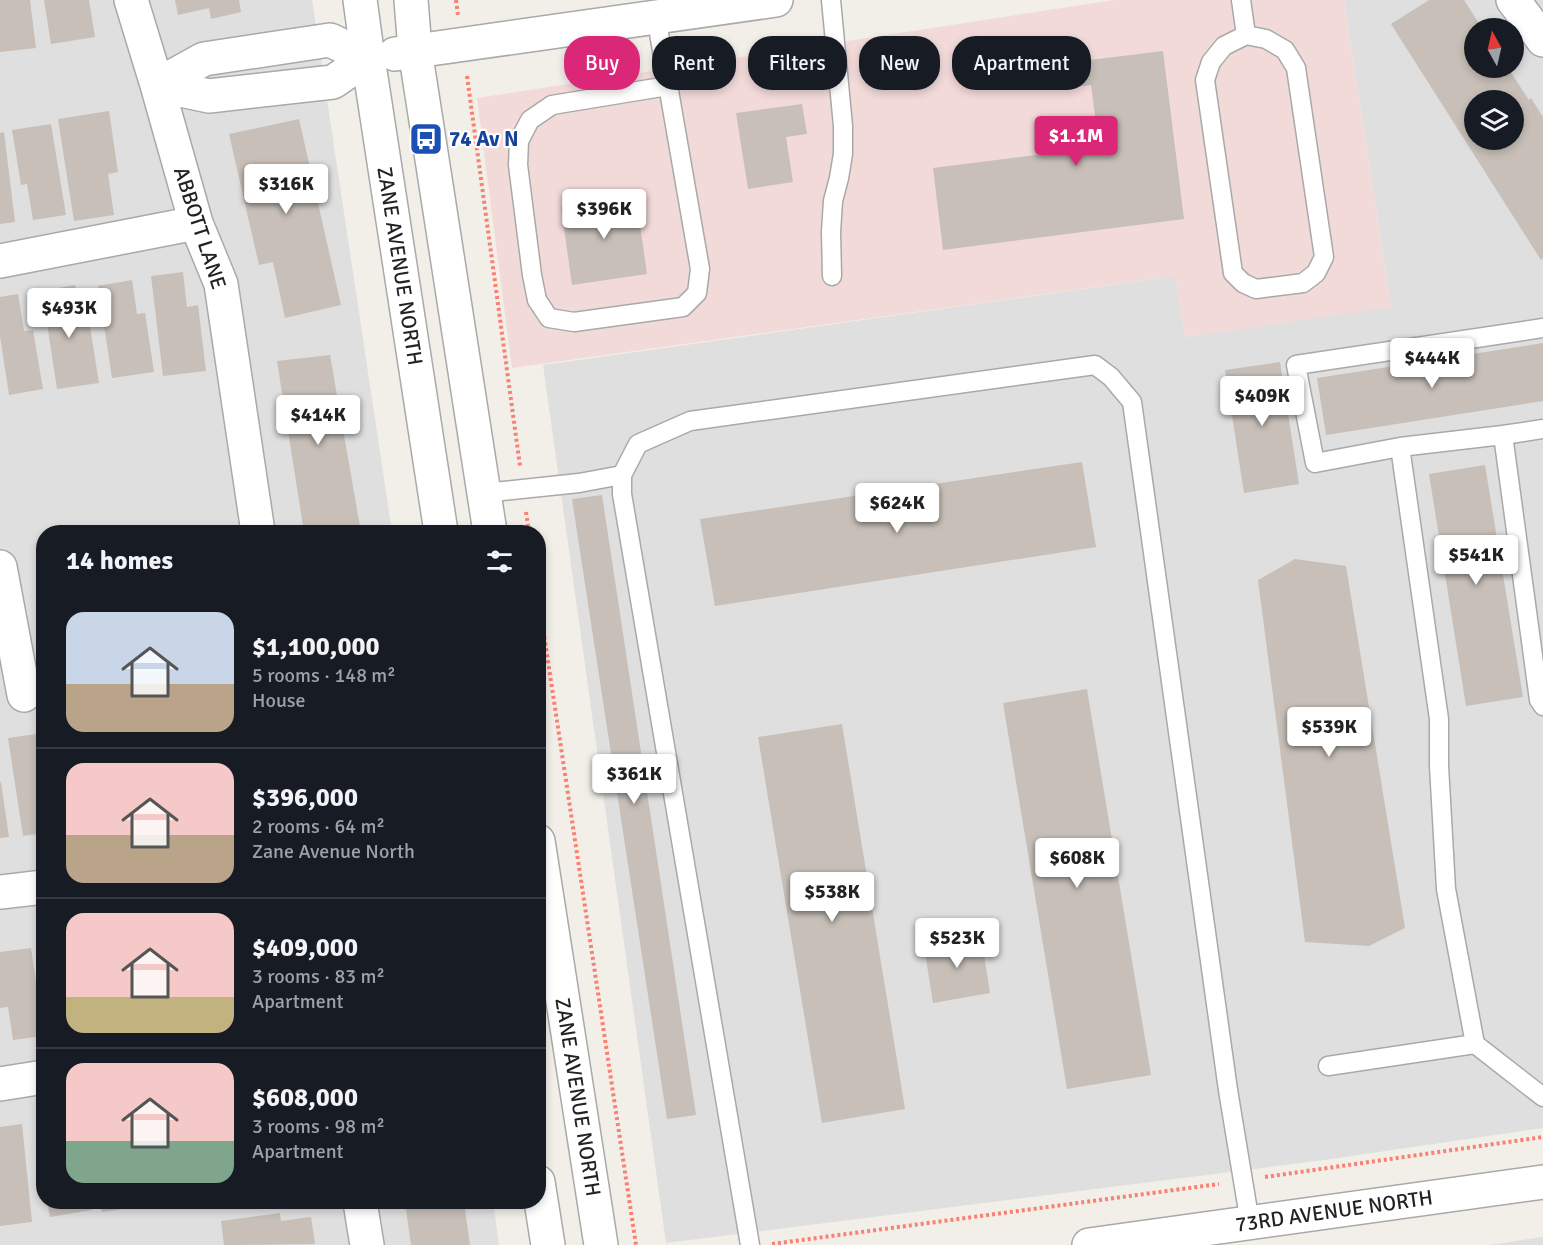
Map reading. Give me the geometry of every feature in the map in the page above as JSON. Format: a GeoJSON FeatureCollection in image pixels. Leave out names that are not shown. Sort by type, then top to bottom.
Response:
{"type":"FeatureCollection","features":[{"type":"Feature","properties":{"kind":"street","name":"ABBOTT LANE"},"geometry":{"type":"LineString","coordinates":[[131,0],[196,223],[221,284],[257,525]]}},
{"type":"Feature","properties":{"kind":"street","name":"ZANE AVENUE NORTH"},"geometry":{"type":"LineString","coordinates":[[360,0],[440,525]]}},
{"type":"Feature","properties":{"kind":"street"},"geometry":{"type":"LineString","coordinates":[[411,0],[415,50],[489,525]]}},
{"type":"Feature","properties":{"kind":"street"},"geometry":{"type":"LineString","coordinates":[[157,86],[209,96],[333,82],[368,58],[770,0]]}},
{"type":"Feature","properties":{"kind":"street"},"geometry":{"type":"LineString","coordinates":[[1513,0],[1543,40]]}},
{"type":"Feature","properties":{"kind":"street"},"geometry":{"type":"LineString","coordinates":[[0,261],[196,223]]}},
{"type":"Feature","properties":{"kind":"street"},"geometry":{"type":"LineString","coordinates":[[0,567],[22,695]]}},
{"type":"Feature","properties":{"kind":"street"},"geometry":{"type":"LineString","coordinates":[[0,892],[36,888]]}},
{"type":"Feature","properties":{"kind":"street","name":"ZANE AVENUE NORTH"},"geometry":{"type":"LineString","coordinates":[[546,893],[601,1245]]}},
{"type":"Feature","properties":{"kind":"street"},"geometry":{"type":"LineString","coordinates":[[0,1084],[36,1078]]}},
{"type":"Feature","properties":{"kind":"street","name":"73RD AVENUE NORTH"},"geometry":{"type":"LineString","coordinates":[[1089,1245],[1543,1182]]}},
{"type":"Feature","properties":{"kind":"street"},"geometry":{"type":"LineString","coordinates":[[361,1209],[366,1245]]}},
{"type":"Feature","properties":{"kind":"street"},"geometry":{"type":"LineString","coordinates":[[542,1209],[548,1245]]}},
{"type":"Feature","properties":{"kind":"lane"},"geometry":{"type":"LineString","coordinates":[[831,0],[843,126],[843,154],[833,201],[832,276]]}},
{"type":"Feature","properties":{"kind":"lane"},"geometry":{"type":"LineString","coordinates":[[1241,0],[1246,36]]}},
{"type":"Feature","properties":{"kind":"lane"},"geometry":{"type":"LineString","coordinates":[[656,16],[659,36]]}},
{"type":"Feature","properties":{"kind":"lane"},"geometry":{"type":"LineString","coordinates":[[1246,36],[1266,39],[1285,50],[1296,68],[1324,257],[1316,273],[1303,283],[1256,289],[1243,283],[1233,273],[1205,80],[1211,62],[1224,46],[1246,36]]}},
{"type":"Feature","properties":{"kind":"lane"},"geometry":{"type":"LineString","coordinates":[[668,86],[700,269],[697,293],[683,306],[659,311],[574,322],[549,318],[537,300],[532,275],[518,165],[519,141],[530,120],[552,105],[668,86]]}},
{"type":"Feature","properties":{"kind":"lane"},"geometry":{"type":"LineString","coordinates":[[1543,328],[1296,365],[1315,463],[1400,447],[1543,429]]}},
{"type":"Feature","properties":{"kind":"lane"},"geometry":{"type":"LineString","coordinates":[[750,1245],[622,494],[622,475],[638,444],[690,422],[1095,364],[1111,377],[1132,402],[1227,1082],[1250,1223]]}},
{"type":"Feature","properties":{"kind":"lane"},"geometry":{"type":"LineString","coordinates":[[1503,435],[1539,700],[1543,706]]}},
{"type":"Feature","properties":{"kind":"lane"},"geometry":{"type":"LineString","coordinates":[[1400,447],[1439,719],[1439,766],[1446,889],[1475,1044],[1543,1097]]}},
{"type":"Feature","properties":{"kind":"lane"},"geometry":{"type":"LineString","coordinates":[[484,493],[579,483],[622,475]]}},
{"type":"Feature","properties":{"kind":"lane"},"geometry":{"type":"LineString","coordinates":[[1328,1066],[1475,1044]]}},
{"type":"Feature","properties":{"kind":"path"},"geometry":{"type":"LineString","coordinates":[[456,0],[528,525]]}},
{"type":"Feature","properties":{"kind":"path"},"geometry":{"type":"LineString","coordinates":[[546,648],[636,1245]]}},
{"type":"Feature","properties":{"kind":"path"},"geometry":{"type":"LineString","coordinates":[[768,1245],[1243,1181],[1543,1137]]}},
{"type":"Feature","properties":{"kind":"shaded area"},"geometry":{"type":"Polygon","coordinates":[[[0,0],[312,0],[391,525],[36,525],[36,1209],[494,1209],[499,1245],[0,1245],[0,0]]]}},
{"type":"Feature","properties":{"kind":"shaded area"},"geometry":{"type":"Polygon","coordinates":[[[1114,0],[1344,0],[1391,307],[1185,337],[1175,276],[512,368],[477,98],[564,85],[564,90],[640,90],[640,73],[652,71],[652,90],[736,90],[736,58],[748,56],[748,90],[847,90],[847,41],[859,39],[859,90],[940,90],[940,36],[880,36],[1114,0]]]}},
{"type":"Feature","properties":{"kind":"shaded area"},"geometry":{"type":"Polygon","coordinates":[[[1344,0],[1543,0],[1543,1128],[1317,1161],[666,1243],[543,365],[1175,276],[1185,337],[1391,306],[1344,0]]]}},
{"type":"Feature","properties":{"kind":"shaded area"},"geometry":{"type":"Polygon","coordinates":[[[1543,1237],[1543,1245],[1489,1245],[1543,1237]]]}},
{"type":"Feature","properties":{"kind":"building"},"geometry":{"type":"Polygon","coordinates":[[[0,0],[30,0],[36,48],[0,52],[0,0]]]}},
{"type":"Feature","properties":{"kind":"building"},"geometry":{"type":"Polygon","coordinates":[[[44,0],[89,0],[95,37],[51,44],[44,0]]]}},
{"type":"Feature","properties":{"kind":"building"},"geometry":{"type":"Polygon","coordinates":[[[175,0],[239,0],[241,12],[211,19],[209,8],[178,15],[175,0]]]}},
{"type":"Feature","properties":{"kind":"building"},"geometry":{"type":"Polygon","coordinates":[[[1429,0],[1464,0],[1476,18],[1464,18],[1464,78],[1515,78],[1522,90],[1464,90],[1464,139],[1391,24],[1429,0]]]}},
{"type":"Feature","properties":{"kind":"building"},"geometry":{"type":"Polygon","coordinates":[[[1163,51],[1184,219],[943,250],[933,168],[1099,147],[1091,85],[1091,60],[1163,51]]]}},
{"type":"Feature","properties":{"kind":"building"},"geometry":{"type":"Polygon","coordinates":[[[1524,92],[1529,100],[1531,98],[1543,117],[1543,258],[1541,260],[1471,150],[1524,150],[1524,92]]]}},
{"type":"Feature","properties":{"kind":"building"},"geometry":{"type":"Polygon","coordinates":[[[802,104],[807,134],[786,137],[793,182],[748,189],[736,113],[802,104]]]}},
{"type":"Feature","properties":{"kind":"building"},"geometry":{"type":"Polygon","coordinates":[[[109,111],[118,172],[108,174],[114,215],[74,221],[58,119],[109,111]]]}},
{"type":"Feature","properties":{"kind":"building"},"geometry":{"type":"Polygon","coordinates":[[[299,119],[341,305],[285,318],[273,262],[259,265],[229,134],[299,119]]]}},
{"type":"Feature","properties":{"kind":"building"},"geometry":{"type":"Polygon","coordinates":[[[51,124],[66,215],[33,220],[27,184],[21,185],[12,130],[51,124]]]}},
{"type":"Feature","properties":{"kind":"building"},"geometry":{"type":"Polygon","coordinates":[[[4,132],[15,222],[0,224],[0,133],[4,132]]]}},
{"type":"Feature","properties":{"kind":"building"},"geometry":{"type":"Polygon","coordinates":[[[636,196],[647,274],[572,285],[561,207],[636,196]]]}},
{"type":"Feature","properties":{"kind":"building"},"geometry":{"type":"Polygon","coordinates":[[[183,272],[187,307],[198,305],[206,371],[163,376],[151,276],[183,272]]]}},
{"type":"Feature","properties":{"kind":"building"},"geometry":{"type":"Polygon","coordinates":[[[132,280],[137,314],[145,313],[154,372],[112,378],[98,286],[132,280]]]}},
{"type":"Feature","properties":{"kind":"building"},"geometry":{"type":"Polygon","coordinates":[[[75,285],[81,321],[89,320],[99,383],[57,389],[42,291],[75,285]]]}},
{"type":"Feature","properties":{"kind":"building"},"geometry":{"type":"Polygon","coordinates":[[[18,294],[24,331],[33,330],[43,389],[9,395],[0,336],[0,297],[18,294]]]}},
{"type":"Feature","properties":{"kind":"building"},"geometry":{"type":"Polygon","coordinates":[[[1543,343],[1543,401],[1326,435],[1317,378],[1543,343]]]}},
{"type":"Feature","properties":{"kind":"building"},"geometry":{"type":"Polygon","coordinates":[[[330,355],[360,525],[303,525],[277,361],[330,355]]]}},
{"type":"Feature","properties":{"kind":"building"},"geometry":{"type":"Polygon","coordinates":[[[1280,362],[1299,484],[1244,493],[1225,370],[1280,362]]]}},
{"type":"Feature","properties":{"kind":"building"},"geometry":{"type":"Polygon","coordinates":[[[1082,462],[1096,547],[715,606],[700,519],[1082,462]]]}},
{"type":"Feature","properties":{"kind":"building"},"geometry":{"type":"Polygon","coordinates":[[[1485,465],[1523,697],[1466,706],[1429,474],[1485,465]]]}},
{"type":"Feature","properties":{"kind":"building"},"geometry":{"type":"Polygon","coordinates":[[[602,495],[696,1115],[667,1119],[572,499],[602,495]]]}},
{"type":"Feature","properties":{"kind":"building"},"geometry":{"type":"Polygon","coordinates":[[[1295,559],[1346,566],[1405,928],[1369,946],[1305,942],[1258,580],[1295,559]]]}},
{"type":"Feature","properties":{"kind":"building"},"geometry":{"type":"Polygon","coordinates":[[[1087,689],[1151,1075],[1067,1089],[1003,703],[1087,689]]]}},
{"type":"Feature","properties":{"kind":"building"},"geometry":{"type":"Polygon","coordinates":[[[842,724],[905,1109],[822,1123],[758,737],[842,724]]]}},
{"type":"Feature","properties":{"kind":"building"},"geometry":{"type":"Polygon","coordinates":[[[36,734],[36,834],[23,836],[8,738],[36,734]]]}},
{"type":"Feature","properties":{"kind":"building"},"geometry":{"type":"Polygon","coordinates":[[[0,782],[9,837],[0,838],[0,782]]]}},
{"type":"Feature","properties":{"kind":"building"},"geometry":{"type":"Polygon","coordinates":[[[981,936],[990,993],[933,1003],[924,946],[981,936]]]}},
{"type":"Feature","properties":{"kind":"building"},"geometry":{"type":"Polygon","coordinates":[[[31,948],[36,982],[36,1037],[13,1040],[8,1007],[0,1008],[0,952],[31,948]]]}},
{"type":"Feature","properties":{"kind":"building"},"geometry":{"type":"Polygon","coordinates":[[[22,1124],[32,1222],[0,1226],[0,1127],[22,1124]]]}},
{"type":"Feature","properties":{"kind":"building"},"geometry":{"type":"Polygon","coordinates":[[[48,1209],[92,1210],[50,1217],[48,1209]]]}},
{"type":"Feature","properties":{"kind":"building"},"geometry":{"type":"Polygon","coordinates":[[[101,1209],[123,1209],[102,1212],[101,1209]]]}},
{"type":"Feature","properties":{"kind":"building"},"geometry":{"type":"Polygon","coordinates":[[[406,1209],[465,1209],[470,1245],[411,1245],[406,1209]]]}},
{"type":"Feature","properties":{"kind":"building"},"geometry":{"type":"Polygon","coordinates":[[[280,1213],[281,1221],[311,1217],[315,1244],[224,1245],[221,1221],[280,1213]]]}},
{"type":"Feature","properties":{"kind":"place","name":"74 Av N"},"geometry":{"type":"Point","coordinates":[426,139]}}]}
